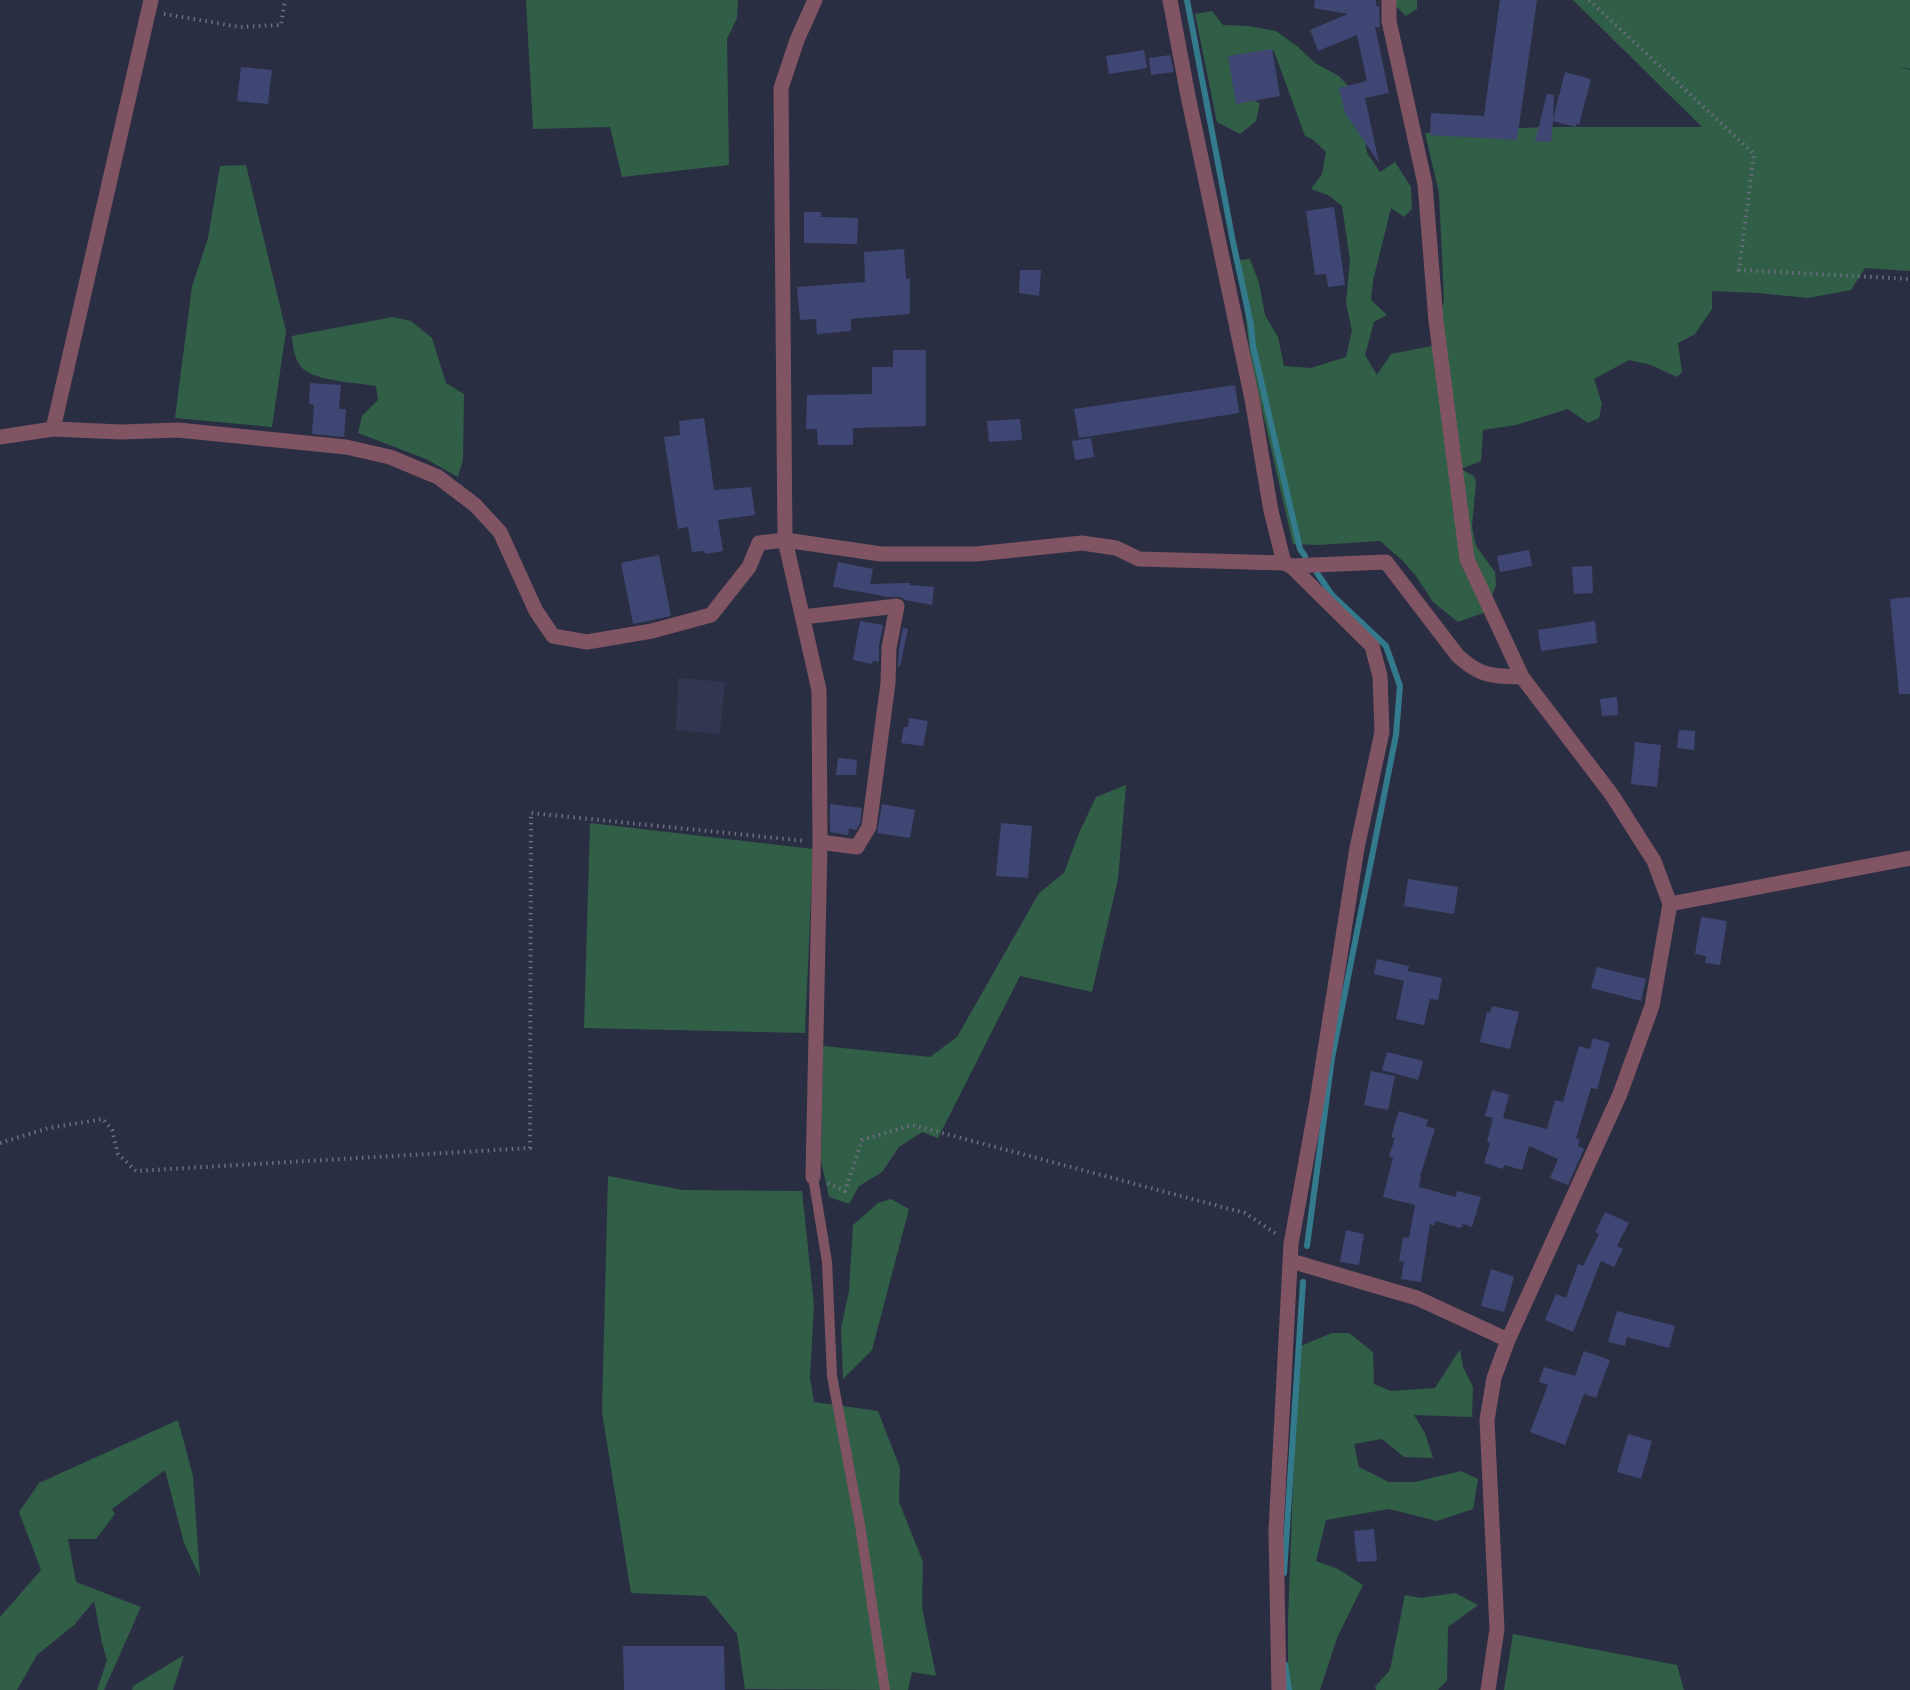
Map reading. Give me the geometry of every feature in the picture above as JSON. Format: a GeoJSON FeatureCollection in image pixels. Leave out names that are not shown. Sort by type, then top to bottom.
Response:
{"type":"FeatureCollection","features":[{"type":"Feature","properties":{"kind":"street"},"geometry":{"type":"LineString","coordinates":[[813,1176],[820,842],[819,690],[785,540],[782,87],[797,40],[815,0]]}},
{"type":"Feature","properties":{"kind":"street"},"geometry":{"type":"LineString","coordinates":[[1170,0],[1251,399],[1271,511],[1287,564],[1372,646],[1380,676],[1382,732],[1357,848],[1317,1101],[1291,1244],[1276,1531],[1279,1690]]}},
{"type":"Feature","properties":{"kind":"street"},"geometry":{"type":"LineString","coordinates":[[1389,0],[1389,21],[1425,184],[1436,321],[1467,559],[1522,677],[1612,795],[1654,861],[1670,904],[1652,1006],[1620,1094],[1508,1341],[1494,1378],[1487,1420],[1497,1629],[1488,1690]]}},
{"type":"Feature","properties":{"kind":"street"},"geometry":{"type":"LineString","coordinates":[[53,429],[150,6]]}},
{"type":"Feature","properties":{"kind":"street"},"geometry":{"type":"LineString","coordinates":[[0,437],[53,429],[121,432],[178,430],[346,447],[390,457],[438,477],[475,505],[500,532],[536,611],[553,636],[587,642],[652,631],[711,615],[749,567],[759,543],[785,540],[881,554],[976,554],[1082,543],[1116,548],[1139,559],[1287,564],[1386,562],[1458,656],[1471,668],[1488,675],[1522,677]]}},
{"type":"Feature","properties":{"kind":"street"},"geometry":{"type":"LineString","coordinates":[[802,617],[897,606],[889,648],[888,683],[869,826],[857,847],[820,842]]}},
{"type":"Feature","properties":{"kind":"street"},"geometry":{"type":"LineString","coordinates":[[1670,904],[1910,858]]}},
{"type":"Feature","properties":{"kind":"street"},"geometry":{"type":"LineString","coordinates":[[1291,1261],[1417,1298],[1508,1341]]}},
{"type":"Feature","properties":{"kind":"lane"},"geometry":{"type":"LineString","coordinates":[[813,1176],[827,1262],[832,1376],[860,1525],[885,1690]]}},
{"type":"Feature","properties":{"kind":"path"},"geometry":{"type":"LineString","coordinates":[[150,6],[240,27],[281,25],[285,0]]}},
{"type":"Feature","properties":{"kind":"path"},"geometry":{"type":"LineString","coordinates":[[1589,0],[1754,154],[1739,270],[1910,279]]}},
{"type":"Feature","properties":{"kind":"path"},"geometry":{"type":"LineString","coordinates":[[0,1143],[49,1128],[103,1119],[112,1130],[118,1155],[136,1171],[530,1148],[531,813],[820,842]]}},
{"type":"Feature","properties":{"kind":"path"},"geometry":{"type":"LineString","coordinates":[[813,1176],[845,1191],[862,1140],[912,1125],[1245,1213],[1291,1244]]}},
{"type":"Feature","properties":{"kind":"shaded area"},"geometry":{"type":"Polygon","coordinates":[[[678,678],[725,682],[720,734],[676,730],[678,678]]]}},
{"type":"Feature","properties":{"kind":"green space"},"geometry":{"type":"Polygon","coordinates":[[[526,0],[738,0],[737,18],[727,39],[729,165],[622,177],[610,127],[533,129],[526,0]]]}},
{"type":"Feature","properties":{"kind":"green space"},"geometry":{"type":"Polygon","coordinates":[[[1395,0],[1417,0],[1417,9],[1406,16],[1396,6],[1395,0]]]}},
{"type":"Feature","properties":{"kind":"green space"},"geometry":{"type":"Polygon","coordinates":[[[1573,0],[1910,0],[1910,69],[1897,66],[1910,70],[1910,271],[1865,268],[1851,290],[1808,298],[1712,291],[1712,309],[1695,334],[1678,343],[1682,372],[1677,377],[1651,365],[1629,360],[1594,379],[1602,404],[1599,418],[1588,423],[1568,409],[1516,425],[1483,430],[1481,461],[1461,469],[1474,476],[1476,481],[1472,527],[1476,546],[1495,572],[1496,585],[1486,612],[1458,622],[1433,602],[1416,576],[1380,541],[1318,545],[1293,544],[1251,362],[1239,260],[1250,259],[1259,283],[1265,315],[1278,337],[1284,366],[1311,368],[1346,357],[1352,331],[1346,303],[1350,260],[1342,206],[1328,195],[1311,189],[1322,174],[1326,152],[1312,139],[1305,136],[1274,51],[1234,59],[1246,98],[1260,103],[1256,121],[1240,134],[1217,122],[1195,14],[1212,11],[1223,25],[1248,26],[1276,31],[1315,63],[1339,76],[1351,89],[1365,137],[1367,153],[1380,172],[1395,162],[1411,187],[1412,209],[1404,217],[1391,208],[1373,281],[1371,300],[1387,315],[1374,322],[1365,355],[1377,375],[1391,354],[1432,346],[1444,300],[1439,193],[1425,133],[1544,127],[1702,127],[1573,0]]]}},
{"type":"Feature","properties":{"kind":"green space"},"geometry":{"type":"Polygon","coordinates":[[[246,165],[286,331],[272,427],[175,418],[192,286],[208,238],[220,166],[246,165]]]}},
{"type":"Feature","properties":{"kind":"green space"},"geometry":{"type":"Polygon","coordinates":[[[393,317],[411,321],[432,338],[446,383],[464,394],[463,459],[458,477],[426,459],[358,433],[362,416],[378,400],[376,386],[320,377],[306,371],[297,360],[292,336],[393,317]]]}},
{"type":"Feature","properties":{"kind":"green space"},"geometry":{"type":"Polygon","coordinates":[[[1126,785],[1118,879],[1092,992],[1020,976],[938,1138],[922,1132],[899,1147],[882,1172],[859,1186],[849,1204],[829,1197],[821,1161],[823,1046],[930,1057],[957,1037],[1039,893],[1064,873],[1096,797],[1126,785]]]}},
{"type":"Feature","properties":{"kind":"green space"},"geometry":{"type":"Polygon","coordinates":[[[590,823],[813,849],[805,1033],[584,1028],[590,823]]]}},
{"type":"Feature","properties":{"kind":"green space"},"geometry":{"type":"Polygon","coordinates":[[[608,1176],[683,1190],[802,1191],[814,1305],[810,1378],[814,1402],[878,1411],[900,1468],[899,1502],[923,1562],[922,1607],[936,1676],[912,1672],[908,1690],[745,1689],[737,1634],[706,1596],[631,1593],[602,1412],[608,1176]]]}},
{"type":"Feature","properties":{"kind":"green space"},"geometry":{"type":"Polygon","coordinates":[[[891,1199],[909,1209],[872,1350],[843,1379],[841,1328],[849,1291],[853,1225],[878,1203],[891,1199]]]}},
{"type":"Feature","properties":{"kind":"green space"},"geometry":{"type":"Polygon","coordinates":[[[1332,1333],[1349,1333],[1373,1352],[1374,1384],[1391,1391],[1435,1388],[1460,1349],[1463,1367],[1473,1387],[1472,1417],[1414,1415],[1425,1433],[1433,1458],[1404,1457],[1382,1439],[1354,1444],[1359,1467],[1389,1482],[1415,1482],[1461,1471],[1478,1479],[1473,1509],[1437,1521],[1389,1509],[1326,1520],[1316,1561],[1338,1569],[1363,1585],[1337,1638],[1320,1690],[1288,1690],[1288,1622],[1298,1347],[1332,1333]]]}},
{"type":"Feature","properties":{"kind":"green space"},"geometry":{"type":"Polygon","coordinates":[[[178,1420],[193,1476],[200,1577],[184,1543],[165,1470],[112,1509],[115,1514],[96,1539],[68,1539],[76,1582],[141,1607],[104,1690],[97,1690],[107,1660],[94,1601],[74,1625],[37,1655],[17,1690],[0,1690],[0,1617],[41,1570],[19,1512],[39,1483],[178,1420]]]}},
{"type":"Feature","properties":{"kind":"green space"},"geometry":{"type":"Polygon","coordinates":[[[1455,1593],[1478,1605],[1448,1627],[1447,1680],[1438,1690],[1376,1690],[1375,1687],[1390,1670],[1405,1595],[1421,1598],[1455,1593]]]}},
{"type":"Feature","properties":{"kind":"green space"},"geometry":{"type":"Polygon","coordinates":[[[1513,1634],[1677,1665],[1684,1690],[1504,1690],[1513,1634]]]}},
{"type":"Feature","properties":{"kind":"green space"},"geometry":{"type":"Polygon","coordinates":[[[184,1655],[173,1690],[132,1690],[133,1686],[184,1655]]]}},
{"type":"Feature","properties":{"kind":"building"},"geometry":{"type":"Polygon","coordinates":[[[1315,0],[1376,0],[1376,6],[1379,6],[1380,27],[1375,27],[1389,93],[1365,98],[1379,163],[1345,113],[1339,88],[1367,81],[1357,35],[1318,51],[1310,30],[1348,14],[1314,8],[1315,0]]]}},
{"type":"Feature","properties":{"kind":"building"},"geometry":{"type":"Polygon","coordinates":[[[1500,0],[1537,0],[1517,140],[1430,135],[1431,113],[1484,116],[1500,0]]]}},
{"type":"Feature","properties":{"kind":"building"},"geometry":{"type":"Polygon","coordinates":[[[1272,49],[1280,96],[1236,104],[1228,56],[1272,49]]]}},
{"type":"Feature","properties":{"kind":"building"},"geometry":{"type":"Polygon","coordinates":[[[1144,50],[1147,68],[1109,74],[1106,56],[1144,50]]]}},
{"type":"Feature","properties":{"kind":"building"},"geometry":{"type":"Polygon","coordinates":[[[1170,55],[1174,72],[1151,75],[1149,58],[1170,55]]]}},
{"type":"Feature","properties":{"kind":"building"},"geometry":{"type":"Polygon","coordinates":[[[241,67],[272,70],[268,104],[237,101],[241,67]]]}},
{"type":"Feature","properties":{"kind":"building"},"geometry":{"type":"Polygon","coordinates":[[[1565,72],[1591,79],[1579,125],[1576,124],[1576,127],[1553,121],[1551,142],[1535,141],[1547,94],[1554,95],[1553,119],[1565,72]]]}},
{"type":"Feature","properties":{"kind":"building"},"geometry":{"type":"Polygon","coordinates":[[[1334,207],[1345,285],[1328,287],[1326,274],[1315,275],[1306,211],[1334,207]]]}},
{"type":"Feature","properties":{"kind":"building"},"geometry":{"type":"Polygon","coordinates":[[[804,212],[821,212],[821,217],[858,218],[857,244],[804,243],[804,212]]]}},
{"type":"Feature","properties":{"kind":"building"},"geometry":{"type":"Polygon","coordinates":[[[904,249],[906,279],[910,278],[910,314],[851,319],[851,331],[817,334],[816,319],[800,320],[797,287],[865,282],[864,252],[904,249]]]}},
{"type":"Feature","properties":{"kind":"building"},"geometry":{"type":"Polygon","coordinates":[[[1020,270],[1041,270],[1039,296],[1019,293],[1020,270]]]}},
{"type":"Feature","properties":{"kind":"building"},"geometry":{"type":"Polygon","coordinates":[[[893,350],[926,350],[926,426],[853,428],[853,445],[818,445],[817,429],[806,429],[807,395],[872,394],[872,367],[893,367],[893,350]]]}},
{"type":"Feature","properties":{"kind":"building"},"geometry":{"type":"Polygon","coordinates":[[[310,383],[341,385],[339,409],[346,409],[344,437],[312,434],[314,405],[309,404],[310,383]]]}},
{"type":"Feature","properties":{"kind":"building"},"geometry":{"type":"Polygon","coordinates":[[[1235,385],[1239,413],[1079,438],[1074,409],[1235,385]]]}},
{"type":"Feature","properties":{"kind":"building"},"geometry":{"type":"Polygon","coordinates":[[[704,418],[714,490],[751,487],[755,515],[718,520],[723,551],[705,554],[704,551],[692,552],[688,527],[678,529],[664,437],[680,435],[679,421],[704,418]]]}},
{"type":"Feature","properties":{"kind":"building"},"geometry":{"type":"Polygon","coordinates":[[[1020,419],[1022,440],[989,442],[987,421],[1020,419]]]}},
{"type":"Feature","properties":{"kind":"building"},"geometry":{"type":"Polygon","coordinates":[[[1091,438],[1094,457],[1075,460],[1072,441],[1091,438]]]}},
{"type":"Feature","properties":{"kind":"building"},"geometry":{"type":"Polygon","coordinates":[[[1529,550],[1532,566],[1500,572],[1497,556],[1529,550]]]}},
{"type":"Feature","properties":{"kind":"building"},"geometry":{"type":"Polygon","coordinates":[[[659,555],[671,616],[633,624],[621,563],[659,555]]]}},
{"type":"Feature","properties":{"kind":"building"},"geometry":{"type":"Polygon","coordinates":[[[838,562],[873,569],[870,584],[910,583],[910,585],[934,587],[932,605],[900,597],[833,587],[838,562]]]}},
{"type":"Feature","properties":{"kind":"building"},"geometry":{"type":"Polygon","coordinates":[[[1592,566],[1593,593],[1574,594],[1572,567],[1592,566]]]}},
{"type":"Feature","properties":{"kind":"building"},"geometry":{"type":"Polygon","coordinates":[[[1910,597],[1910,694],[1899,694],[1890,599],[1910,597]]]}},
{"type":"Feature","properties":{"kind":"building"},"geometry":{"type":"Polygon","coordinates":[[[860,621],[883,625],[879,662],[873,661],[872,664],[853,660],[860,621]]]}},
{"type":"Feature","properties":{"kind":"building"},"geometry":{"type":"Polygon","coordinates":[[[1595,621],[1597,643],[1541,651],[1538,630],[1595,621]]]}},
{"type":"Feature","properties":{"kind":"building"},"geometry":{"type":"Polygon","coordinates":[[[903,628],[908,629],[900,666],[898,666],[899,649],[903,628]]]}},
{"type":"Feature","properties":{"kind":"building"},"geometry":{"type":"Polygon","coordinates":[[[1617,697],[1618,715],[1602,716],[1600,699],[1617,697]]]}},
{"type":"Feature","properties":{"kind":"building"},"geometry":{"type":"Polygon","coordinates":[[[909,718],[928,721],[923,746],[901,743],[904,727],[908,727],[909,718]]]}},
{"type":"Feature","properties":{"kind":"building"},"geometry":{"type":"Polygon","coordinates":[[[1679,730],[1695,731],[1694,750],[1677,748],[1679,730]]]}},
{"type":"Feature","properties":{"kind":"building"},"geometry":{"type":"Polygon","coordinates":[[[1635,742],[1661,745],[1657,787],[1631,784],[1635,742]]]}},
{"type":"Feature","properties":{"kind":"building"},"geometry":{"type":"Polygon","coordinates":[[[838,758],[857,760],[856,775],[836,775],[838,758]]]}},
{"type":"Feature","properties":{"kind":"building"},"geometry":{"type":"Polygon","coordinates":[[[830,804],[862,808],[860,824],[856,830],[849,828],[848,835],[830,832],[830,804]]]}},
{"type":"Feature","properties":{"kind":"building"},"geometry":{"type":"Polygon","coordinates":[[[882,804],[915,810],[910,838],[877,833],[882,804]]]}},
{"type":"Feature","properties":{"kind":"building"},"geometry":{"type":"Polygon","coordinates":[[[1001,823],[1032,826],[1028,878],[996,876],[1001,823]]]}},
{"type":"Feature","properties":{"kind":"building"},"geometry":{"type":"Polygon","coordinates":[[[1408,879],[1458,887],[1454,914],[1404,906],[1408,879]]]}},
{"type":"Feature","properties":{"kind":"building"},"geometry":{"type":"Polygon","coordinates":[[[1701,917],[1727,921],[1720,965],[1705,963],[1706,956],[1695,954],[1701,917]]]}},
{"type":"Feature","properties":{"kind":"building"},"geometry":{"type":"Polygon","coordinates":[[[1377,959],[1409,966],[1408,971],[1442,978],[1438,1000],[1430,999],[1424,1025],[1396,1019],[1404,981],[1374,974],[1377,959]]]}},
{"type":"Feature","properties":{"kind":"building"},"geometry":{"type":"Polygon","coordinates":[[[1597,967],[1646,979],[1641,1001],[1591,988],[1597,967]]]}},
{"type":"Feature","properties":{"kind":"building"},"geometry":{"type":"Polygon","coordinates":[[[1492,1006],[1519,1012],[1510,1049],[1480,1042],[1487,1012],[1490,1013],[1492,1006]]]}},
{"type":"Feature","properties":{"kind":"building"},"geometry":{"type":"Polygon","coordinates":[[[1593,1038],[1610,1043],[1597,1089],[1591,1088],[1576,1138],[1580,1139],[1578,1146],[1584,1149],[1568,1185],[1550,1178],[1558,1159],[1529,1146],[1522,1170],[1504,1165],[1503,1169],[1484,1163],[1490,1143],[1487,1142],[1493,1118],[1485,1116],[1492,1090],[1509,1095],[1503,1118],[1547,1129],[1555,1100],[1563,1102],[1579,1046],[1590,1049],[1593,1038]]]}},
{"type":"Feature","properties":{"kind":"building"},"geometry":{"type":"Polygon","coordinates":[[[1387,1052],[1423,1061],[1418,1080],[1382,1070],[1387,1052]]]}},
{"type":"Feature","properties":{"kind":"building"},"geometry":{"type":"Polygon","coordinates":[[[1371,1071],[1395,1076],[1388,1110],[1364,1105],[1371,1071]]]}},
{"type":"Feature","properties":{"kind":"building"},"geometry":{"type":"Polygon","coordinates":[[[1399,1111],[1428,1120],[1426,1126],[1435,1129],[1420,1176],[1419,1187],[1456,1197],[1457,1191],[1481,1197],[1472,1227],[1463,1224],[1461,1228],[1435,1221],[1434,1226],[1430,1224],[1421,1282],[1401,1279],[1404,1262],[1399,1261],[1403,1237],[1409,1238],[1415,1205],[1383,1197],[1393,1158],[1389,1156],[1395,1138],[1391,1137],[1399,1111]]]}},
{"type":"Feature","properties":{"kind":"building"},"geometry":{"type":"Polygon","coordinates":[[[1605,1212],[1629,1223],[1617,1246],[1623,1249],[1614,1267],[1601,1261],[1573,1332],[1545,1320],[1556,1294],[1566,1298],[1578,1264],[1583,1266],[1599,1234],[1595,1232],[1605,1212]]]}},
{"type":"Feature","properties":{"kind":"building"},"geometry":{"type":"Polygon","coordinates":[[[1346,1230],[1364,1234],[1359,1265],[1340,1262],[1346,1230]]]}},
{"type":"Feature","properties":{"kind":"building"},"geometry":{"type":"Polygon","coordinates":[[[1491,1269],[1514,1277],[1504,1312],[1481,1306],[1491,1269]]]}},
{"type":"Feature","properties":{"kind":"building"},"geometry":{"type":"Polygon","coordinates":[[[1617,1311],[1675,1326],[1669,1348],[1627,1337],[1625,1346],[1608,1342],[1617,1311]]]}},
{"type":"Feature","properties":{"kind":"building"},"geometry":{"type":"Polygon","coordinates":[[[1584,1351],[1610,1360],[1596,1398],[1584,1394],[1565,1445],[1530,1432],[1548,1385],[1539,1382],[1544,1367],[1575,1376],[1584,1351]]]}},
{"type":"Feature","properties":{"kind":"building"},"geometry":{"type":"Polygon","coordinates":[[[1628,1434],[1652,1441],[1641,1479],[1617,1472],[1628,1434]]]}},
{"type":"Feature","properties":{"kind":"building"},"geometry":{"type":"Polygon","coordinates":[[[1374,1529],[1377,1561],[1357,1562],[1354,1531],[1374,1529]]]}},
{"type":"Feature","properties":{"kind":"building"},"geometry":{"type":"Polygon","coordinates":[[[623,1646],[724,1646],[725,1690],[624,1690],[623,1646]]]}},
{"type":"Feature","properties":{"kind":"waterway"},"geometry":{"type":"LineString","coordinates":[[1187,0],[1251,325],[1253,346],[1300,549],[1305,556]]}},
{"type":"Feature","properties":{"kind":"waterway"},"geometry":{"type":"LineString","coordinates":[[1307,1246],[1332,1058],[1396,735],[1400,686],[1386,646],[1332,595],[1317,573]]}},
{"type":"Feature","properties":{"kind":"waterway"},"geometry":{"type":"LineString","coordinates":[[1284,1573],[1303,1282]]}},
{"type":"Feature","properties":{"kind":"waterway"},"geometry":{"type":"LineString","coordinates":[[1285,1664],[1289,1690]]}}]}
